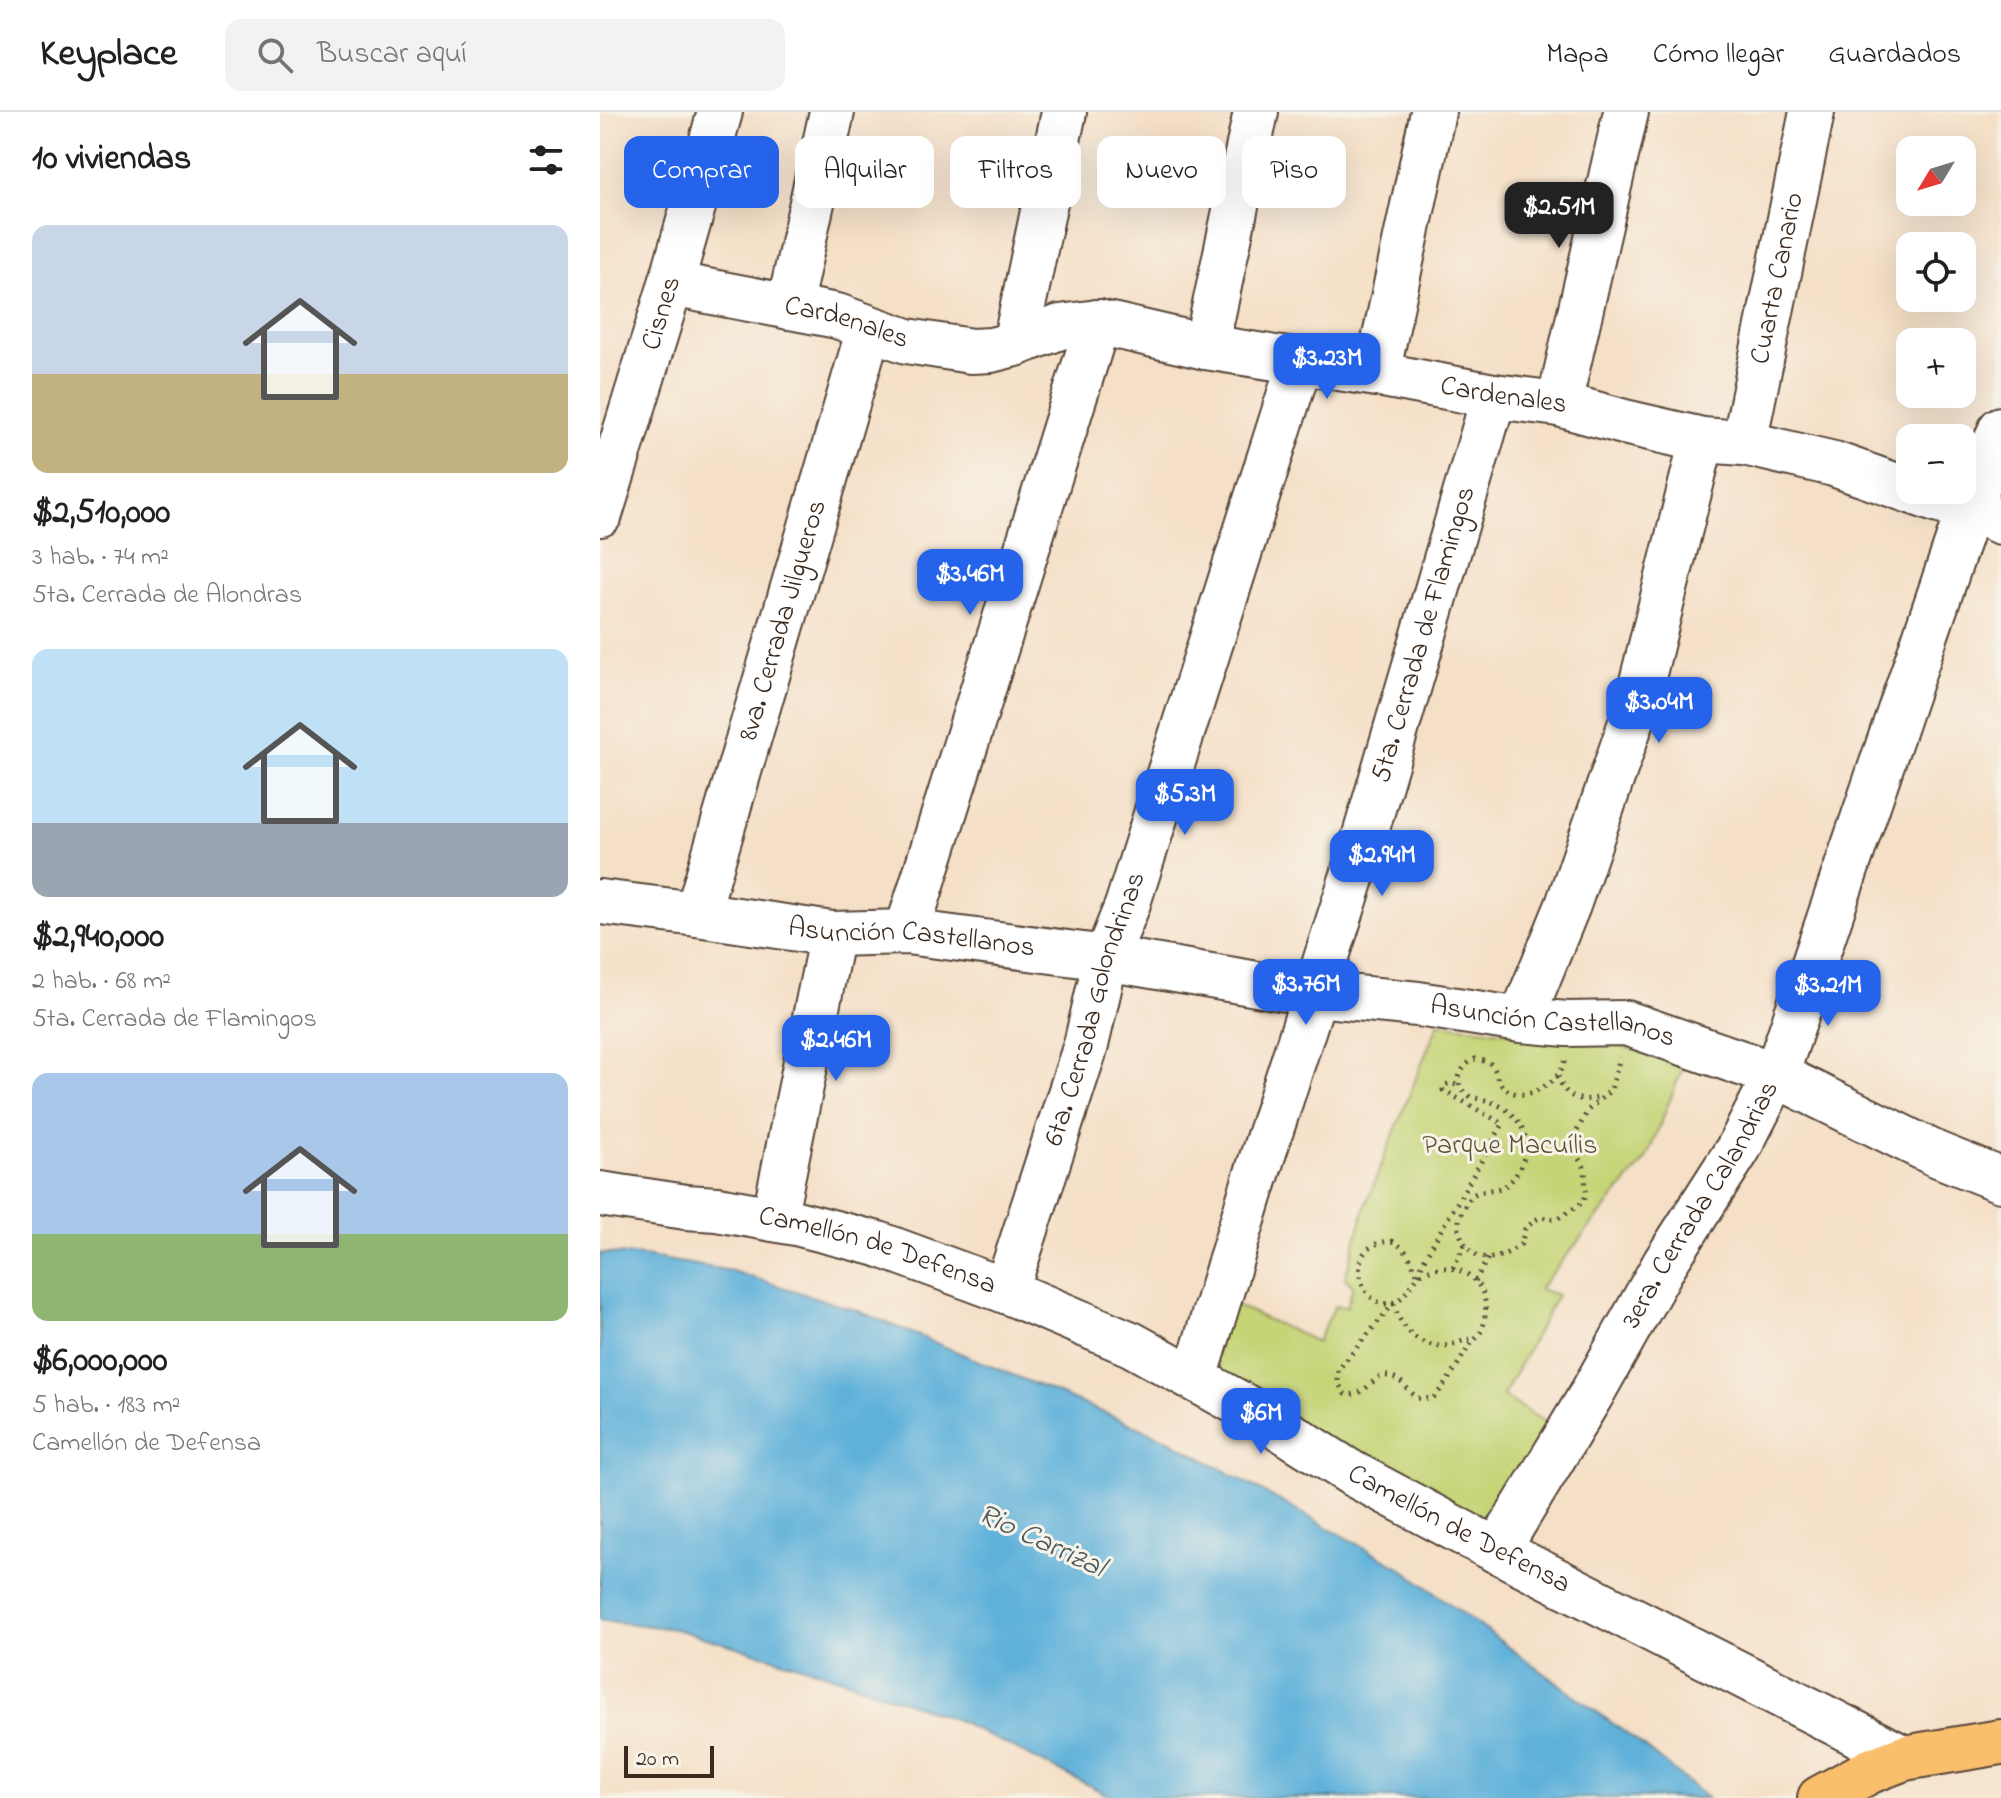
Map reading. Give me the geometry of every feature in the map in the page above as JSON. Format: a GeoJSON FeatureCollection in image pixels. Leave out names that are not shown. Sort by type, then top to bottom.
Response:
{"type":"FeatureCollection","features":[{"type":"Feature","properties":{"kind":"main road"},"geometry":{"type":"LineString","coordinates":[[1844,1792],[1904,1758],[2001,1742]]}},
{"type":"Feature","properties":{"kind":"street","name":"Cisnes"},"geometry":{"type":"LineString","coordinates":[[600,514],[720,112]]}},
{"type":"Feature","properties":{"kind":"street"},"geometry":{"type":"LineString","coordinates":[[789,307],[832,112]]}},
{"type":"Feature","properties":{"kind":"street"},"geometry":{"type":"LineString","coordinates":[[1015,344],[1064,112]]}},
{"type":"Feature","properties":{"kind":"street"},"geometry":{"type":"LineString","coordinates":[[1206,347],[1256,112]]}},
{"type":"Feature","properties":{"kind":"street"},"geometry":{"type":"LineString","coordinates":[[1377,374],[1433,112]]}},
{"type":"Feature","properties":{"kind":"street"},"geometry":{"type":"LineString","coordinates":[[1559,404],[1626,112]]}},
{"type":"Feature","properties":{"kind":"street","name":"Cuarta Canario"},"geometry":{"type":"LineString","coordinates":[[1521,1020],[1568,905],[1723,441],[1812,112]]}},
{"type":"Feature","properties":{"kind":"street","name":"Cardenales"},"geometry":{"type":"LineString","coordinates":[[671,284],[837,316],[907,341],[971,351],[1015,344],[1060,327],[1098,322],[1206,347],[1494,396],[1559,404],[1624,422],[1834,464],[1985,515]]}},
{"type":"Feature","properties":{"kind":"street"},"geometry":{"type":"LineString","coordinates":[[907,932],[1098,322]]}},
{"type":"Feature","properties":{"kind":"street","name":"8va. Cerrada Jilgueros"},"geometry":{"type":"LineString","coordinates":[[697,914],[869,329]]}},
{"type":"Feature","properties":{"kind":"street","name":"6ta. Cerrada Golondrinas"},"geometry":{"type":"LineString","coordinates":[[1006,1291],[1086,1045],[1106,958],[1127,906],[1300,362]]}},
{"type":"Feature","properties":{"kind":"street","name":"5ta. Cerrada de Flamingos"},"geometry":{"type":"LineString","coordinates":[[1195,1378],[1356,866],[1494,396]]}},
{"type":"Feature","properties":{"kind":"street","name":"3era. Cerrada Calandrias"},"geometry":{"type":"LineString","coordinates":[[1497,1551],[1591,1395],[1665,1263],[1738,1149],[1776,1075],[1985,515],[2001,429]]}},
{"type":"Feature","properties":{"kind":"street","name":"Asunción Castellanos"},"geometry":{"type":"LineString","coordinates":[[600,902],[832,934],[907,932],[1106,958],[1315,994],[1418,1004],[1521,1020],[1567,1024],[1626,1023],[1776,1075],[1936,1154],[2001,1180]]}},
{"type":"Feature","properties":{"kind":"street"},"geometry":{"type":"LineString","coordinates":[[774,1219],[832,934]]}},
{"type":"Feature","properties":{"kind":"street","name":"Camellón de Defensa"},"geometry":{"type":"LineString","coordinates":[[604,1174],[686,1207],[774,1219],[878,1244],[1006,1291],[1131,1344],[1253,1411],[1353,1474],[1497,1551],[1904,1758]]}},
{"type":"Feature","properties":{"kind":"path"},"geometry":{"type":"LineString","coordinates":[[1418,1276],[1423,1261],[1503,1124],[1443,1090],[1445,1085],[1460,1086],[1469,1096],[1498,1104],[1513,1115],[1524,1132],[1526,1142],[1517,1173],[1502,1187],[1473,1195],[1459,1222],[1465,1243],[1475,1254],[1488,1258],[1504,1254],[1521,1244],[1525,1229],[1535,1220],[1563,1216],[1583,1202],[1586,1196],[1584,1167],[1574,1151],[1574,1141],[1583,1119],[1611,1090],[1626,1023]]}},
{"type":"Feature","properties":{"kind":"path"},"geometry":{"type":"LineString","coordinates":[[1460,1086],[1464,1066],[1475,1059],[1489,1062],[1495,1068],[1498,1079],[1512,1093],[1522,1095],[1541,1089],[1558,1076],[1564,1066],[1567,1024]]}},
{"type":"Feature","properties":{"kind":"path"},"geometry":{"type":"LineString","coordinates":[[1558,1076],[1563,1089],[1572,1096],[1590,1099],[1606,1095]]}},
{"type":"Feature","properties":{"kind":"path"},"geometry":{"type":"LineString","coordinates":[[1394,1303],[1379,1302],[1361,1283],[1359,1268],[1367,1249],[1392,1241],[1400,1245],[1418,1276]]}},
{"type":"Feature","properties":{"kind":"path"},"geometry":{"type":"LineString","coordinates":[[1453,1268],[1465,1243]]}},
{"type":"Feature","properties":{"kind":"path"},"geometry":{"type":"LineString","coordinates":[[1475,1281],[1488,1258]]}},
{"type":"Feature","properties":{"kind":"path"},"geometry":{"type":"LineString","coordinates":[[1453,1268],[1470,1275],[1483,1293],[1486,1305],[1480,1333],[1432,1399],[1418,1398],[1393,1377],[1386,1376],[1378,1377],[1362,1393],[1345,1394],[1338,1383],[1338,1370],[1418,1276],[1430,1269],[1453,1268]]}},
{"type":"Feature","properties":{"kind":"path"},"geometry":{"type":"LineString","coordinates":[[1394,1303],[1401,1323],[1410,1334],[1431,1344],[1446,1346],[1476,1337]]}},
{"type":"Feature","properties":{"kind":"green space","name":"Parque Macuílis"},"geometry":{"type":"Polygon","coordinates":[[[1438,1023],[1607,1044],[1684,1065],[1646,1159],[1539,1289],[1557,1295],[1503,1396],[1564,1434],[1492,1543],[1201,1375],[1224,1300],[1317,1342],[1335,1306],[1347,1307],[1353,1286],[1345,1278],[1367,1201],[1438,1023]]]}},
{"type":"Feature","properties":{"kind":"water","name":"Rio Carrizal"},"geometry":{"type":"Polygon","coordinates":[[[600,1253],[643,1256],[732,1271],[861,1312],[1167,1439],[1400,1567],[1646,1748],[1707,1798],[1114,1798],[957,1720],[822,1672],[675,1629],[600,1620],[600,1253]]]}}]}
